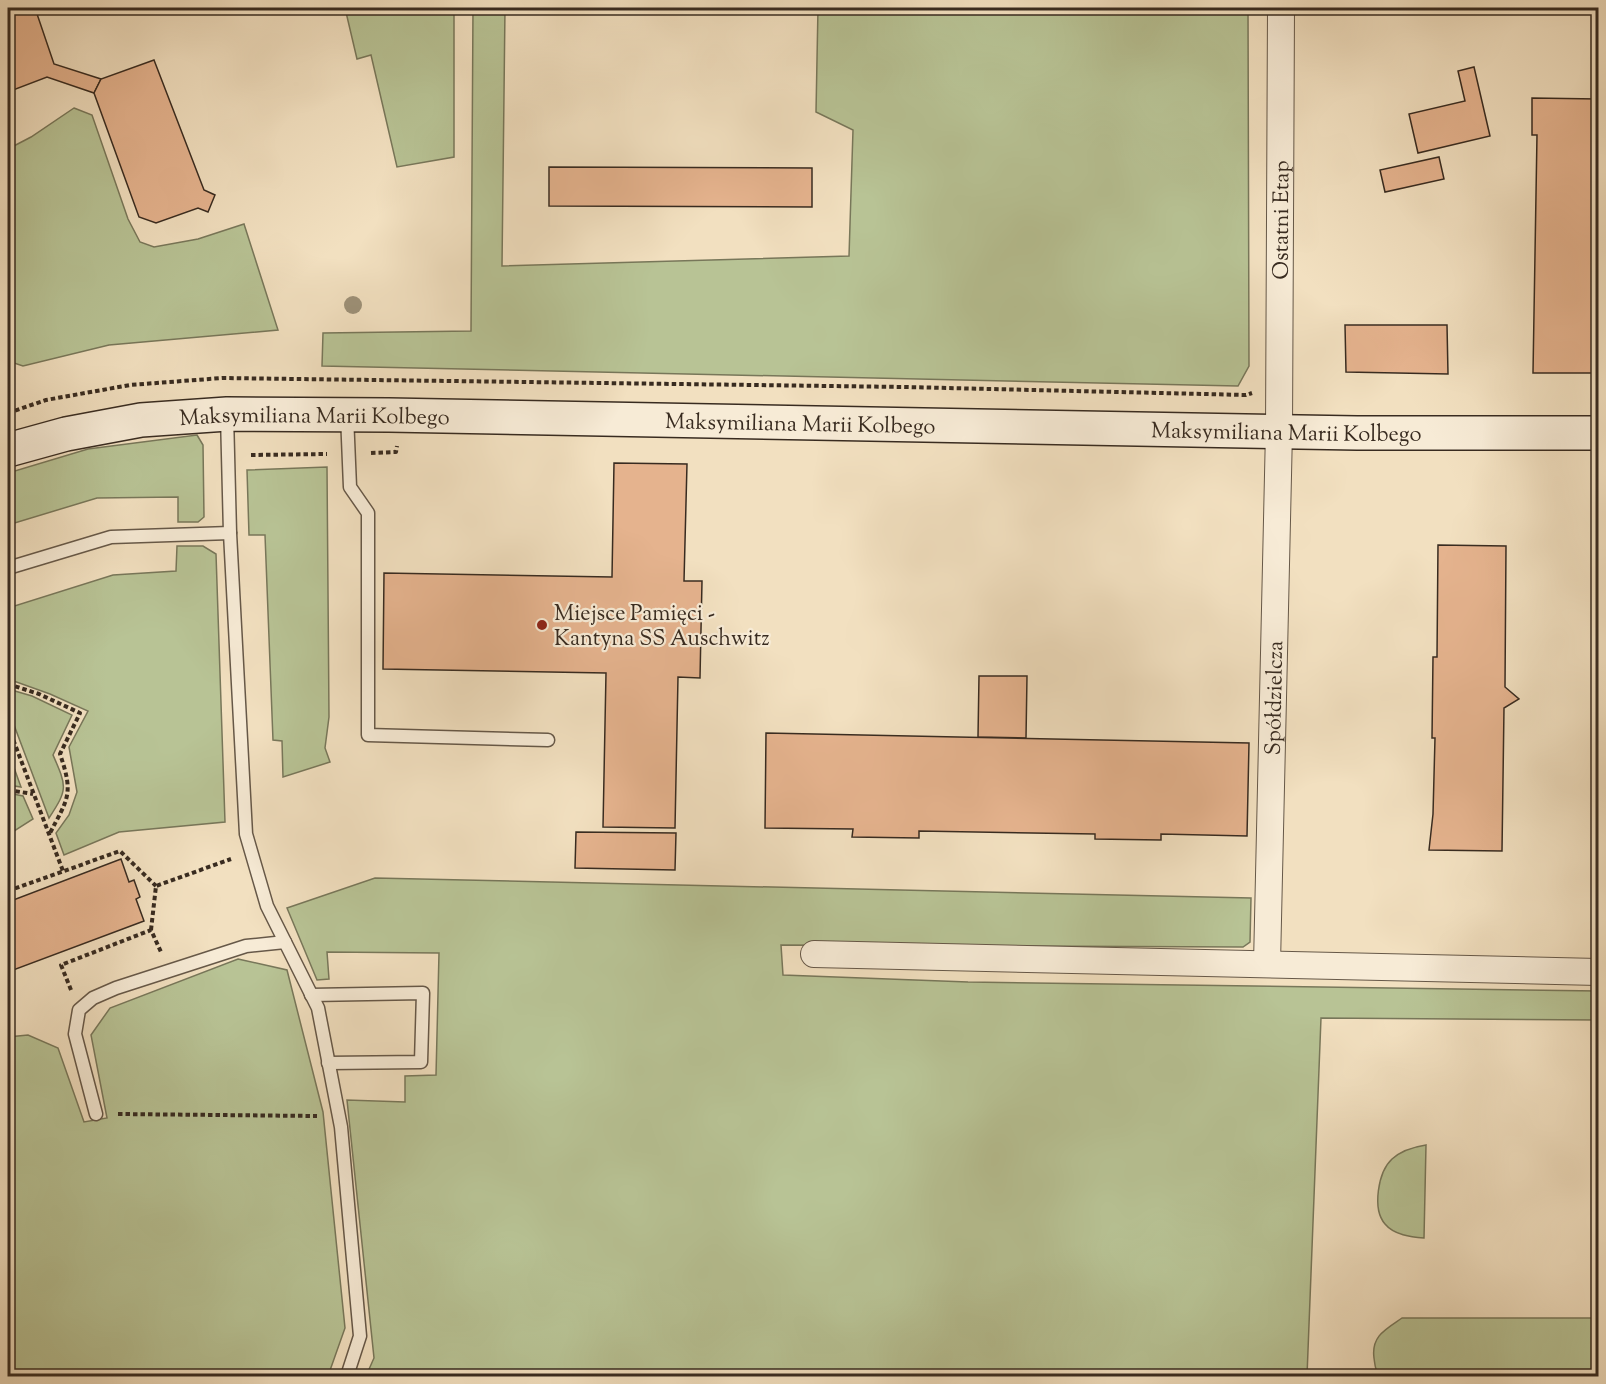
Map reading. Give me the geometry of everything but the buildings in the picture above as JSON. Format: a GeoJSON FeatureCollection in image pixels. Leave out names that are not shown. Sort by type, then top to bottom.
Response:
{"type":"FeatureCollection","features":[{"type":"Feature","properties":{"kind":"street","name":"Ostatni Etap"},"geometry":{"type":"LineString","coordinates":[[1279,431],[1281,8]]}},
{"type":"Feature","properties":{"kind":"street","name":"Maksymiliana Marii Kolbego"},"geometry":{"type":"LineString","coordinates":[[8,450],[66,434],[141,420],[227,414],[347,414],[1279,431],[1599,433]]}},
{"type":"Feature","properties":{"kind":"street","name":"Spółdzielcza"},"geometry":{"type":"LineString","coordinates":[[1267,964],[1279,431]]}},
{"type":"Feature","properties":{"kind":"street"},"geometry":{"type":"LineString","coordinates":[[814,954],[1599,972]]}},
{"type":"Feature","properties":{"kind":"lane"},"geometry":{"type":"LineString","coordinates":[[227,414],[230,533],[246,834],[264,900],[318,1008],[339,1116],[360,1336],[347,1377]]}},
{"type":"Feature","properties":{"kind":"lane"},"geometry":{"type":"LineString","coordinates":[[347,414],[350,487],[368,513],[368,735],[548,740]]}},
{"type":"Feature","properties":{"kind":"lane"},"geometry":{"type":"LineString","coordinates":[[8,568],[111,537],[230,533]]}},
{"type":"Feature","properties":{"kind":"lane"},"geometry":{"type":"LineString","coordinates":[[96,1114],[75,1034],[78,1010],[93,998],[116,988],[246,946],[285,942]]}},
{"type":"Feature","properties":{"kind":"lane"},"geometry":{"type":"LineString","coordinates":[[311,994],[423,993],[421,1062],[328,1062]]}},
{"type":"Feature","properties":{"kind":"path"},"geometry":{"type":"LineString","coordinates":[[8,684],[39,694],[80,713],[60,754],[69,788],[68,798],[49,835]]}},
{"type":"Feature","properties":{"kind":"path"},"geometry":{"type":"LineString","coordinates":[[8,726],[63,871]]}},
{"type":"Feature","properties":{"kind":"path"},"geometry":{"type":"LineString","coordinates":[[8,790],[33,794]]}},
{"type":"Feature","properties":{"kind":"path"},"geometry":{"type":"LineString","coordinates":[[8,891],[120,851],[156,886]]}},
{"type":"Feature","properties":{"kind":"path"},"geometry":{"type":"LineString","coordinates":[[156,886],[251,852]]}},
{"type":"Feature","properties":{"kind":"path"},"geometry":{"type":"LineString","coordinates":[[156,886],[151,930],[168,971]]}},
{"type":"Feature","properties":{"kind":"path"},"geometry":{"type":"LineString","coordinates":[[78,1010],[61,965],[151,930]]}},
{"type":"Feature","properties":{"kind":"path"},"geometry":{"type":"LineString","coordinates":[[96,1114],[339,1116]]}},
{"type":"Feature","properties":{"kind":"green space"},"geometry":{"type":"Polygon","coordinates":[[[345,8],[454,8],[454,157],[397,167],[371,55],[357,59],[345,8]]]}},
{"type":"Feature","properties":{"kind":"green space"},"geometry":{"type":"Polygon","coordinates":[[[473,8],[505,8],[502,266],[849,256],[853,130],[816,112],[818,8],[1248,8],[1249,366],[1238,386],[322,366],[323,333],[471,331],[473,8]]]}},
{"type":"Feature","properties":{"kind":"green space"},"geometry":{"type":"Polygon","coordinates":[[[74,108],[92,115],[128,219],[140,242],[154,247],[198,239],[244,224],[278,330],[109,345],[23,366],[8,361],[8,149],[31,137],[74,108]]]}},
{"type":"Feature","properties":{"kind":"green space"},"geometry":{"type":"Polygon","coordinates":[[[197,435],[203,445],[204,517],[198,522],[178,522],[178,497],[97,498],[8,525],[8,473],[88,449],[197,435]]]}},
{"type":"Feature","properties":{"kind":"green space"},"geometry":{"type":"Polygon","coordinates":[[[327,467],[329,717],[325,748],[330,762],[283,777],[282,741],[273,740],[265,535],[249,535],[247,470],[327,467]]]}},
{"type":"Feature","properties":{"kind":"green space"},"geometry":{"type":"Polygon","coordinates":[[[177,546],[203,546],[216,554],[225,822],[119,832],[64,855],[56,833],[69,815],[77,792],[69,747],[88,711],[8,679],[8,608],[113,575],[176,571],[177,546]]]}},
{"type":"Feature","properties":{"kind":"green space"},"geometry":{"type":"Polygon","coordinates":[[[8,689],[32,696],[72,715],[53,755],[61,774],[63,788],[60,800],[49,818],[8,709],[8,689]]]}},
{"type":"Feature","properties":{"kind":"green space"},"geometry":{"type":"Polygon","coordinates":[[[8,751],[21,787],[8,785],[8,751]]]}},
{"type":"Feature","properties":{"kind":"green space"},"geometry":{"type":"Polygon","coordinates":[[[8,793],[23,796],[33,819],[8,835],[8,793]]]}},
{"type":"Feature","properties":{"kind":"green space"},"geometry":{"type":"Polygon","coordinates":[[[375,878],[1251,898],[1250,942],[1243,947],[781,945],[783,975],[968,982],[1598,991],[1598,1020],[1321,1018],[1307,1376],[366,1376],[374,1358],[347,1100],[405,1102],[405,1076],[436,1075],[439,953],[327,952],[329,979],[317,980],[287,908],[375,878]]]}},
{"type":"Feature","properties":{"kind":"green space"},"geometry":{"type":"Polygon","coordinates":[[[238,959],[287,970],[323,1112],[345,1328],[328,1376],[8,1376],[8,1037],[28,1035],[58,1048],[84,1122],[107,1118],[91,1035],[110,1008],[238,959]]]}},
{"type":"Feature","properties":{"kind":"green space"},"geometry":{"type":"Polygon","coordinates":[[[1426,1145],[1424,1238],[1403,1235],[1393,1231],[1385,1224],[1379,1209],[1378,1191],[1383,1173],[1392,1159],[1408,1149],[1426,1145]]]}},
{"type":"Feature","properties":{"kind":"green space"},"geometry":{"type":"Polygon","coordinates":[[[1402,1318],[1598,1318],[1598,1376],[1379,1376],[1374,1358],[1375,1344],[1381,1334],[1402,1318]]]}},
{"type":"Feature","properties":{"kind":"place","name":"Miejsce Pamięci - Kantyna SS Auschwitz"},"geometry":{"type":"Point","coordinates":[542,625]}}]}
